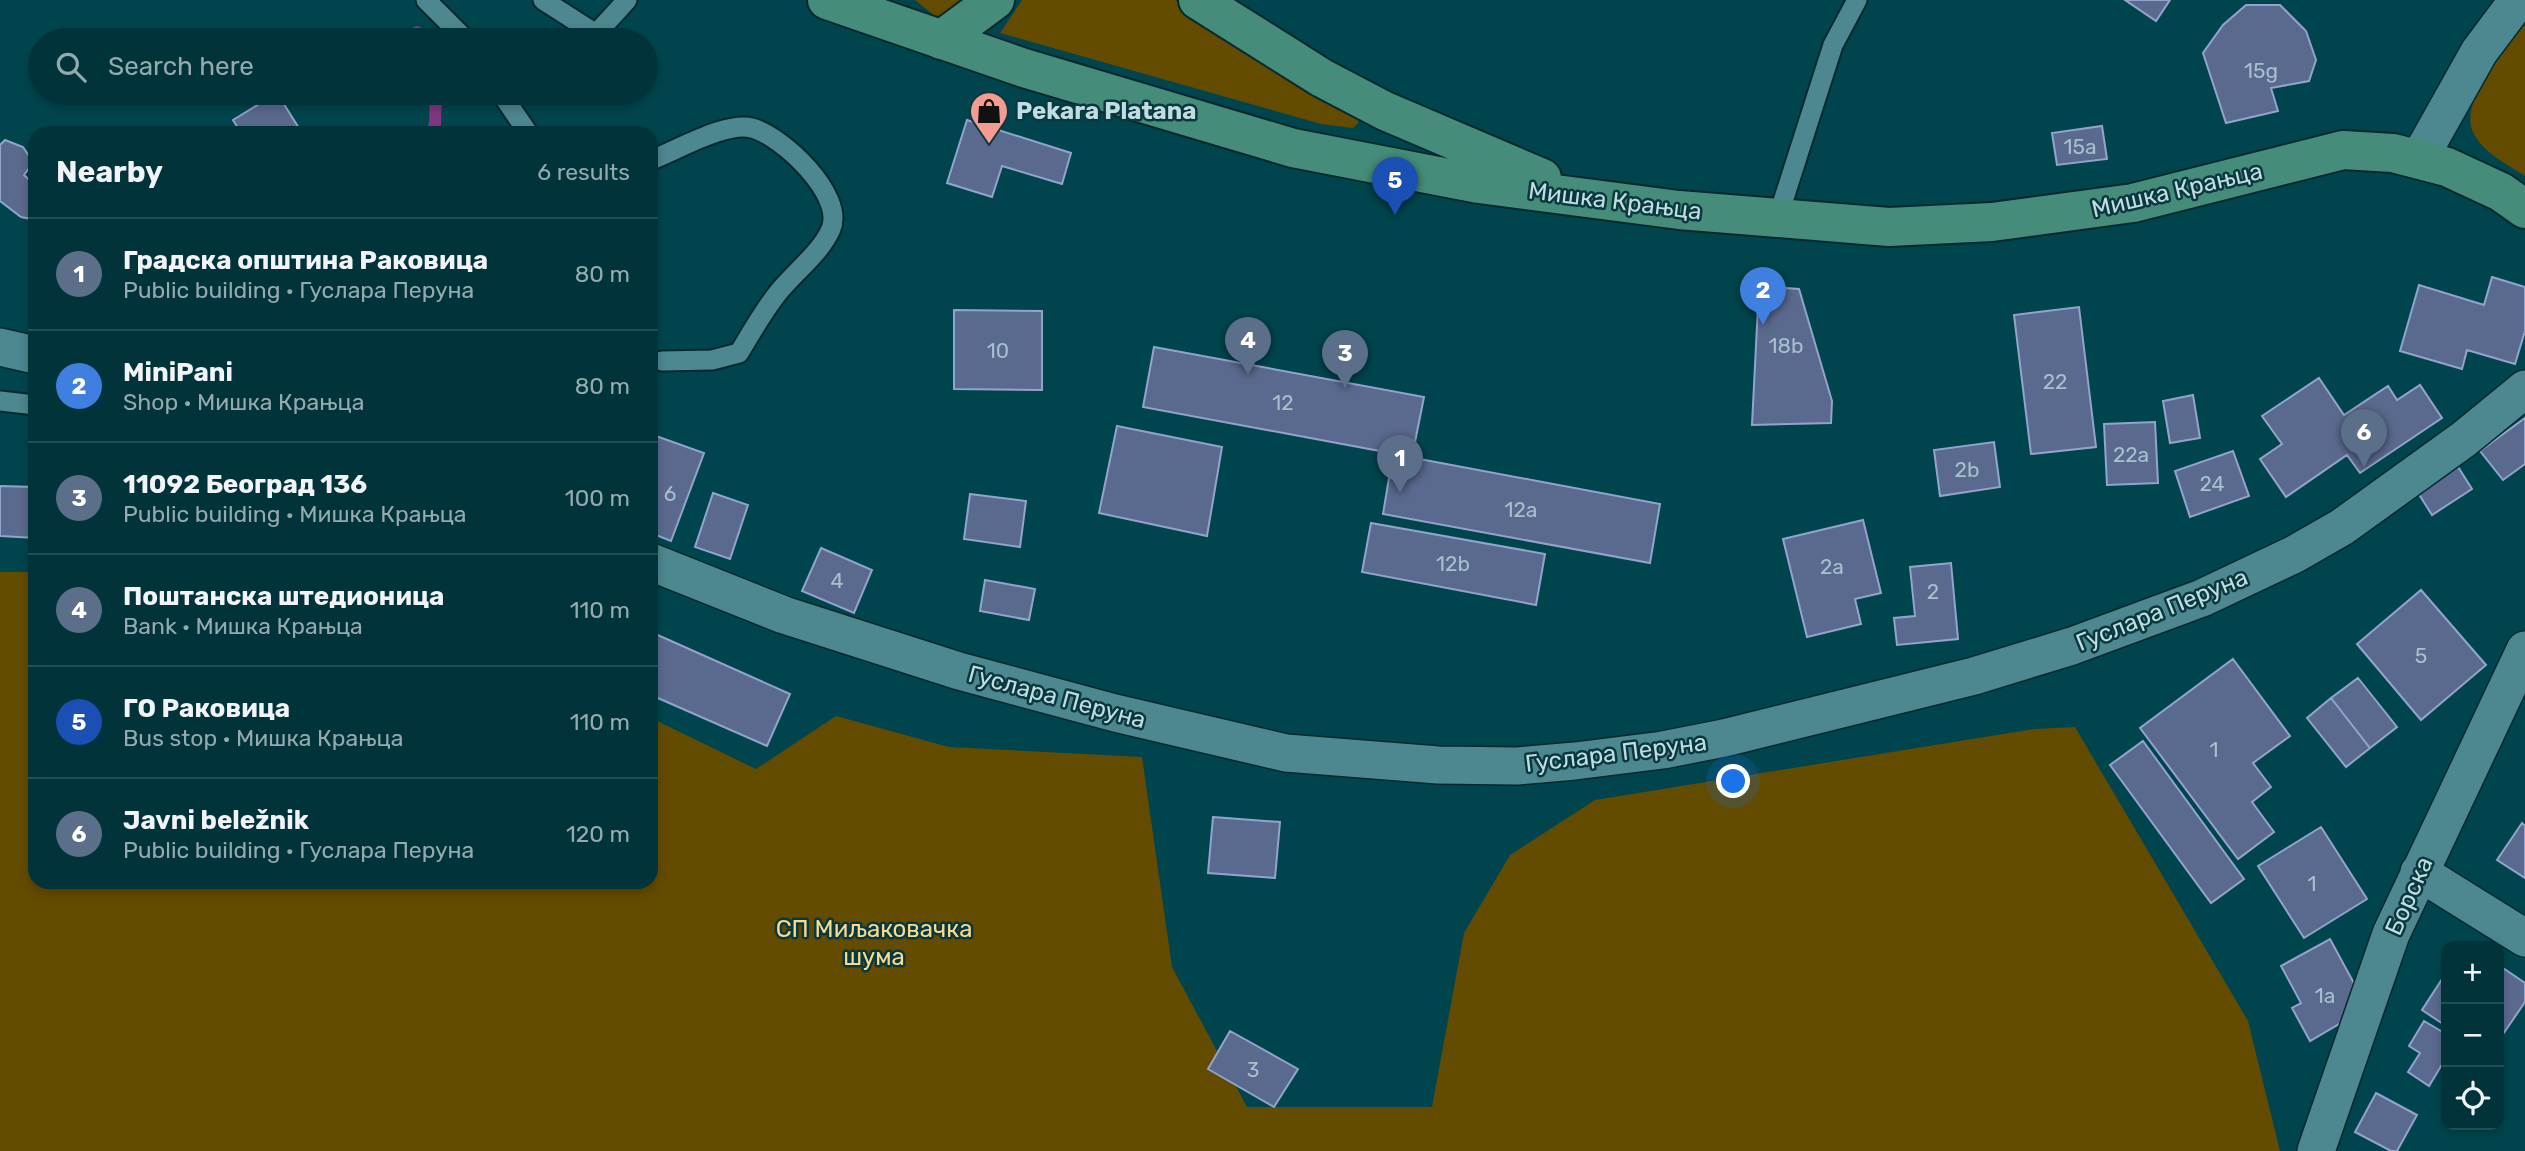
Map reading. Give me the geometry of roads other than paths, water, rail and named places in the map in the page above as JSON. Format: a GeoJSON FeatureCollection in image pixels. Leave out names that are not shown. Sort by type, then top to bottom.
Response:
{"type":"FeatureCollection","features":[{"type":"Feature","properties":{"kind":"main road","name":"Мишка Крањца"},"geometry":{"type":"LineString","coordinates":[[827,0],[897,14],[941,40],[1116,97],[1293,148],[1479,184],[1604,200],[1777,220],[1889,227],[1992,222],[2133,203],[2343,150],[2393,153],[2419,159],[2474,178],[2525,209]]}},
{"type":"Feature","properties":{"kind":"main road"},"geometry":{"type":"LineString","coordinates":[[941,40],[995,0]]}},
{"type":"Feature","properties":{"kind":"main road"},"geometry":{"type":"LineString","coordinates":[[1198,0],[1322,78],[1385,111],[1444,138],[1604,200]]}},
{"type":"Feature","properties":{"kind":"street"},"geometry":{"type":"LineString","coordinates":[[2419,159],[2479,52],[2518,0]]}},
{"type":"Feature","properties":{"kind":"street"},"geometry":{"type":"LineString","coordinates":[[0,347],[28,353]]}},
{"type":"Feature","properties":{"kind":"street","name":"Гуслара Перуна"},"geometry":{"type":"LineString","coordinates":[[658,565],[785,615],[959,671],[1115,713],[1273,750],[1315,756],[1438,765],[1517,766],[1575,761],[1663,750],[1724,738],[1961,679],[2072,646],[2189,603],[2295,554],[2342,527],[2464,439],[2525,389]]}},
{"type":"Feature","properties":{"kind":"street","name":"Борска"},"geometry":{"type":"LineString","coordinates":[[2316,1151],[2391,934],[2525,650]]}},
{"type":"Feature","properties":{"kind":"street"},"geometry":{"type":"LineString","coordinates":[[2419,872],[2525,939]]}},
{"type":"Feature","properties":{"kind":"lane"},"geometry":{"type":"LineString","coordinates":[[426,0],[454,28]]}},
{"type":"Feature","properties":{"kind":"lane"},"geometry":{"type":"LineString","coordinates":[[543,0],[587,28]]}},
{"type":"Feature","properties":{"kind":"lane"},"geometry":{"type":"LineString","coordinates":[[601,28],[627,0]]}},
{"type":"Feature","properties":{"kind":"lane"},"geometry":{"type":"LineString","coordinates":[[1777,220],[1833,45],[1857,0]]}},
{"type":"Feature","properties":{"kind":"lane"},"geometry":{"type":"LineString","coordinates":[[509,105],[523,126]]}},
{"type":"Feature","properties":{"kind":"lane"},"geometry":{"type":"LineString","coordinates":[[658,157],[722,131],[751,128],[782,146],[813,175],[827,192],[835,211],[825,241],[777,294],[739,353],[712,360],[662,361]]}},
{"type":"Feature","properties":{"kind":"lane"},"geometry":{"type":"LineString","coordinates":[[0,401],[28,404]]}},
{"type":"Feature","properties":{"kind":"waterway"},"geometry":{"type":"LineString","coordinates":[[434,126],[436,105]]}},
{"type":"Feature","properties":{"kind":"place","name":"Pekara Platana"},"geometry":{"type":"Point","coordinates":[989,145]}},
{"type":"Feature","properties":{"kind":"place","name":"ГО Раковица"},"geometry":{"type":"Point","coordinates":[1395,215]}},
{"type":"Feature","properties":{"kind":"place","name":"MiniPani"},"geometry":{"type":"Point","coordinates":[1763,325]}},
{"type":"Feature","properties":{"kind":"place","name":"Поштанска штедионица"},"geometry":{"type":"Point","coordinates":[1248,375]}},
{"type":"Feature","properties":{"kind":"place","name":"11092 Београд 136"},"geometry":{"type":"Point","coordinates":[1345,388]}},
{"type":"Feature","properties":{"kind":"place","name":"Javni beležnik"},"geometry":{"type":"Point","coordinates":[2364,467]}},
{"type":"Feature","properties":{"kind":"place","name":"Градска општина Раковица"},"geometry":{"type":"Point","coordinates":[1400,493]}},
{"type":"Feature","properties":{"kind":"park label","name":"СП Миљаковачка шума"},"geometry":{"type":"Point","coordinates":[874,943]}}]}
